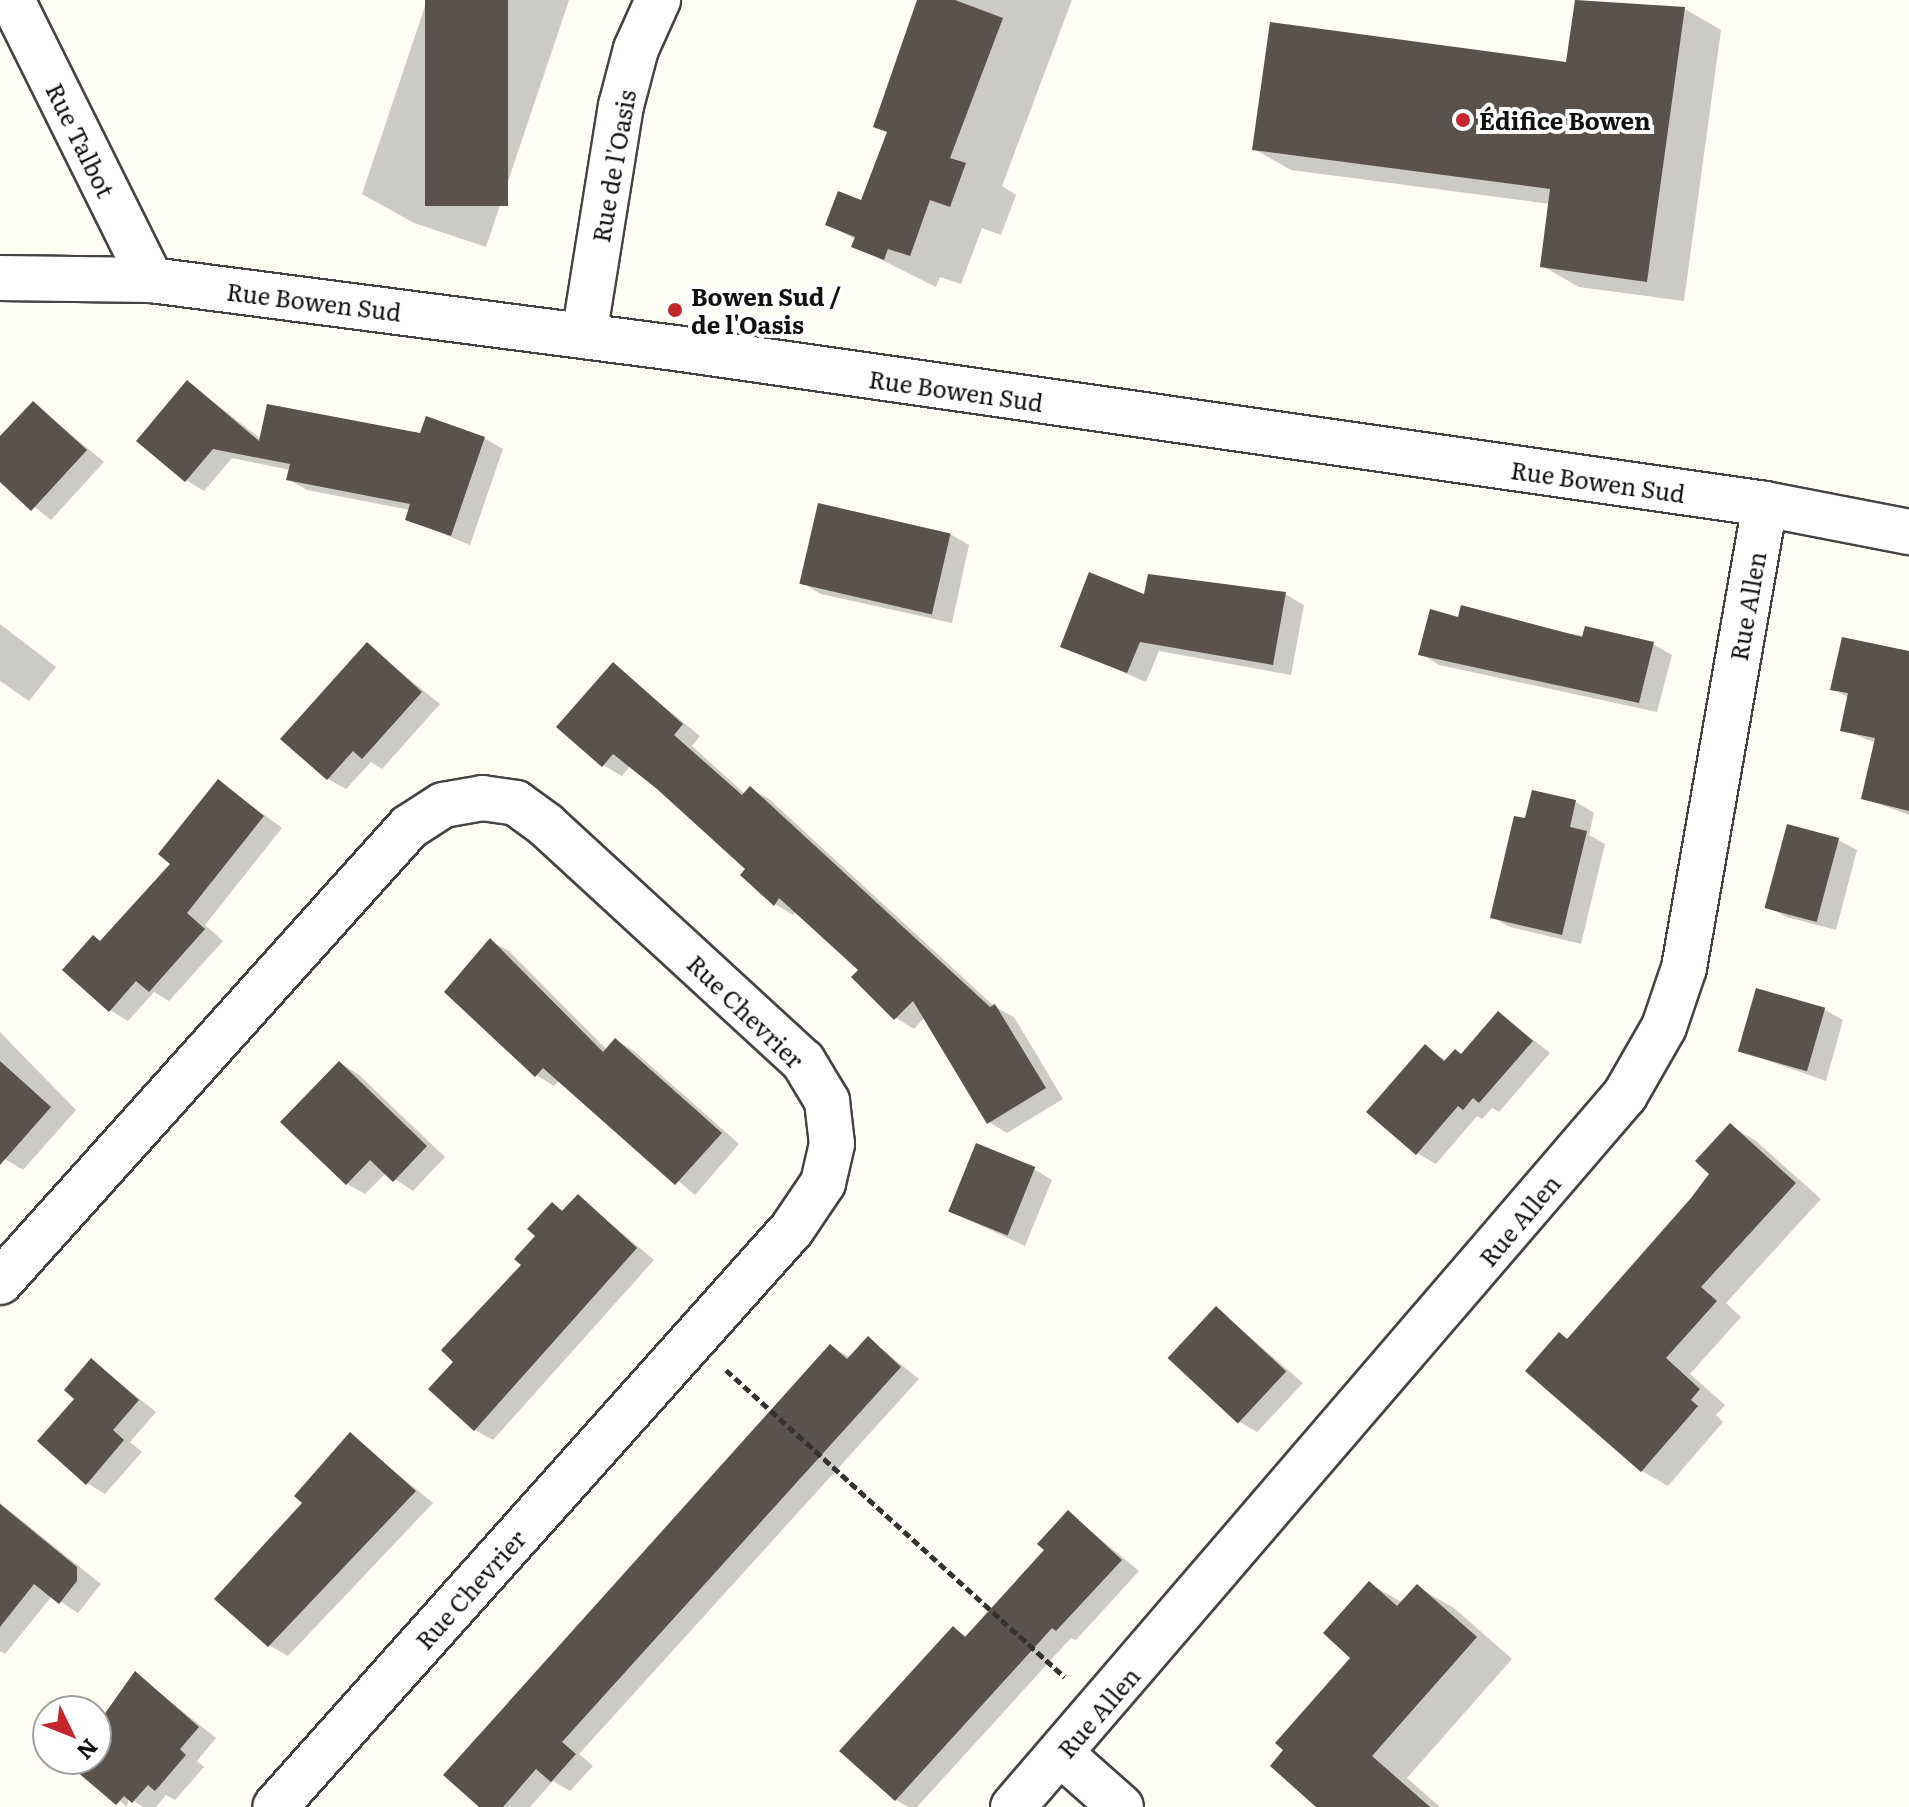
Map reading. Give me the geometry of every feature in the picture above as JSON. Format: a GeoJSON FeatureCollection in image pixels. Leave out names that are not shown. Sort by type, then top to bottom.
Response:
{"type":"FeatureCollection","features":[{"type":"Feature","properties":{"kind":"street","name":"Rue Talbot"},"geometry":{"type":"LineString","coordinates":[[12,0],[151,280]]}},
{"type":"Feature","properties":{"kind":"street","name":"Rue de l'Oasis"},"geometry":{"type":"LineString","coordinates":[[584,336],[621,106],[636,49],[658,0]]}},
{"type":"Feature","properties":{"kind":"street","name":"Rue Bowen Sud"},"geometry":{"type":"LineString","coordinates":[[0,278],[151,280],[584,336],[1765,504],[1909,532]]}},
{"type":"Feature","properties":{"kind":"street","name":"Rue Allen"},"geometry":{"type":"LineString","coordinates":[[1013,1807],[1101,1710],[1625,1095],[1664,1027],[1684,968],[1765,504]]}},
{"type":"Feature","properties":{"kind":"street","name":"Rue Chevrier"},"geometry":{"type":"LineString","coordinates":[[0,1282],[409,827],[443,805],[482,798],[516,803],[546,825],[803,1061],[827,1101],[832,1144],[823,1183],[792,1229],[275,1807]]}},
{"type":"Feature","properties":{"kind":"street"},"geometry":{"type":"LineString","coordinates":[[1061,1754],[1121,1807]]}},
{"type":"Feature","properties":{"kind":"path"},"geometry":{"type":"LineString","coordinates":[[693,1339],[1101,1710]]}},
{"type":"Feature","properties":{"kind":"building"},"geometry":{"type":"Polygon","coordinates":[[[425,0],[508,0],[508,206],[425,206],[425,0]]]}},
{"type":"Feature","properties":{"kind":"building"},"geometry":{"type":"Polygon","coordinates":[[[917,0],[955,0],[1003,18],[950,158],[966,163],[950,207],[930,200],[910,256],[888,249],[884,260],[851,247],[855,237],[825,225],[838,191],[861,200],[887,132],[873,127],[917,0]]]}},
{"type":"Feature","properties":{"kind":"building","name":"Édifice Bowen"},"geometry":{"type":"Polygon","coordinates":[[[1575,0],[1685,7],[1647,282],[1540,267],[1550,189],[1252,150],[1270,22],[1566,62],[1575,0]]]}},
{"type":"Feature","properties":{"kind":"building"},"geometry":{"type":"Polygon","coordinates":[[[187,380],[259,441],[267,404],[420,433],[426,416],[485,437],[451,536],[405,520],[410,504],[286,480],[290,464],[213,449],[185,482],[136,441],[187,380]]]}},
{"type":"Feature","properties":{"kind":"building"},"geometry":{"type":"Polygon","coordinates":[[[33,401],[87,450],[31,511],[0,482],[0,436],[33,401]]]}},
{"type":"Feature","properties":{"kind":"building"},"geometry":{"type":"Polygon","coordinates":[[[818,503],[951,534],[932,614],[799,584],[818,503]]]}},
{"type":"Feature","properties":{"kind":"building"},"geometry":{"type":"Polygon","coordinates":[[[1089,572],[1144,594],[1148,574],[1286,592],[1273,665],[1140,642],[1127,673],[1060,647],[1089,572]]]}},
{"type":"Feature","properties":{"kind":"building"},"geometry":{"type":"Polygon","coordinates":[[[1461,605],[1582,637],[1585,626],[1654,642],[1639,703],[1418,655],[1430,609],[1458,617],[1461,605]]]}},
{"type":"Feature","properties":{"kind":"building"},"geometry":{"type":"Polygon","coordinates":[[[1842,637],[1909,651],[1909,811],[1861,799],[1875,738],[1840,731],[1848,693],[1830,690],[1842,637]]]}},
{"type":"Feature","properties":{"kind":"building"},"geometry":{"type":"Polygon","coordinates":[[[367,642],[422,692],[362,759],[353,751],[327,780],[280,739],[367,642]]]}},
{"type":"Feature","properties":{"kind":"building"},"geometry":{"type":"Polygon","coordinates":[[[613,662],[683,724],[674,735],[742,795],[750,786],[990,1007],[995,1004],[1046,1088],[987,1124],[913,1001],[894,1020],[851,977],[858,970],[779,898],[774,906],[740,875],[745,869],[657,789],[613,754],[602,767],[556,727],[613,662]]]}},
{"type":"Feature","properties":{"kind":"building"},"geometry":{"type":"Polygon","coordinates":[[[218,779],[264,816],[187,913],[205,929],[149,992],[136,981],[109,1012],[62,970],[93,935],[100,941],[170,864],[158,854],[218,779]]]}},
{"type":"Feature","properties":{"kind":"building"},"geometry":{"type":"Polygon","coordinates":[[[1532,790],[1576,800],[1570,827],[1587,831],[1562,935],[1490,918],[1514,816],[1525,818],[1532,790]]]}},
{"type":"Feature","properties":{"kind":"building"},"geometry":{"type":"Polygon","coordinates":[[[1787,824],[1839,838],[1817,922],[1764,908],[1787,824]]]}},
{"type":"Feature","properties":{"kind":"building"},"geometry":{"type":"Polygon","coordinates":[[[490,938],[603,1052],[615,1038],[722,1133],[675,1185],[543,1068],[535,1077],[444,992],[490,938]]]}},
{"type":"Feature","properties":{"kind":"building"},"geometry":{"type":"Polygon","coordinates":[[[1756,988],[1825,1008],[1807,1071],[1738,1051],[1756,988]]]}},
{"type":"Feature","properties":{"kind":"building"},"geometry":{"type":"Polygon","coordinates":[[[1498,1011],[1533,1041],[1479,1103],[1473,1098],[1463,1110],[1458,1106],[1416,1155],[1366,1112],[1425,1044],[1444,1061],[1455,1049],[1461,1054],[1498,1011]]]}},
{"type":"Feature","properties":{"kind":"building"},"geometry":{"type":"Polygon","coordinates":[[[0,1061],[51,1107],[0,1165],[0,1061]]]}},
{"type":"Feature","properties":{"kind":"building"},"geometry":{"type":"Polygon","coordinates":[[[339,1061],[427,1146],[393,1182],[370,1160],[346,1185],[280,1122],[339,1061]]]}},
{"type":"Feature","properties":{"kind":"building"},"geometry":{"type":"Polygon","coordinates":[[[1730,1123],[1796,1183],[1701,1287],[1717,1301],[1666,1358],[1700,1389],[1691,1400],[1698,1406],[1641,1472],[1525,1371],[1559,1332],[1567,1339],[1691,1198],[1709,1174],[1695,1161],[1730,1123]]]}},
{"type":"Feature","properties":{"kind":"building"},"geometry":{"type":"Polygon","coordinates":[[[976,1143],[1035,1167],[1008,1236],[948,1212],[976,1143]]]}},
{"type":"Feature","properties":{"kind":"building"},"geometry":{"type":"Polygon","coordinates":[[[578,1194],[637,1248],[474,1431],[428,1389],[453,1362],[441,1350],[521,1265],[514,1259],[535,1236],[527,1229],[552,1202],[562,1211],[578,1194]]]}},
{"type":"Feature","properties":{"kind":"building"},"geometry":{"type":"Polygon","coordinates":[[[1216,1306],[1286,1371],[1238,1423],[1168,1358],[1216,1306]]]}},
{"type":"Feature","properties":{"kind":"building"},"geometry":{"type":"Polygon","coordinates":[[[868,1336],[901,1367],[562,1742],[576,1754],[551,1782],[536,1769],[503,1807],[479,1807],[443,1775],[830,1344],[847,1359],[868,1336]]]}},
{"type":"Feature","properties":{"kind":"building"},"geometry":{"type":"Polygon","coordinates":[[[91,1358],[139,1400],[113,1430],[124,1440],[86,1485],[37,1441],[74,1399],[64,1390],[91,1358]]]}},
{"type":"Feature","properties":{"kind":"building"},"geometry":{"type":"Polygon","coordinates":[[[350,1432],[416,1491],[268,1647],[214,1599],[302,1503],[294,1496],[350,1432]]]}},
{"type":"Feature","properties":{"kind":"building"},"geometry":{"type":"Polygon","coordinates":[[[0,1504],[77,1567],[77,1581],[59,1604],[34,1584],[0,1627],[0,1504]]]}},
{"type":"Feature","properties":{"kind":"building"},"geometry":{"type":"Polygon","coordinates":[[[1068,1510],[1122,1560],[1056,1631],[1052,1628],[895,1801],[839,1751],[953,1626],[965,1637],[1044,1550],[1037,1544],[1068,1510]]]}},
{"type":"Feature","properties":{"kind":"building"},"geometry":{"type":"Polygon","coordinates":[[[1369,1581],[1397,1606],[1417,1584],[1477,1637],[1372,1756],[1430,1807],[1316,1807],[1270,1766],[1283,1750],[1275,1743],[1350,1658],[1323,1633],[1369,1581]]]}},
{"type":"Feature","properties":{"kind":"building"},"geometry":{"type":"Polygon","coordinates":[[[135,1671],[199,1727],[180,1749],[186,1755],[155,1791],[148,1785],[132,1803],[124,1796],[116,1805],[81,1775],[112,1775],[112,1703],[135,1671]]]}},
{"type":"Feature","properties":{"kind":"place","name":"Édifice Bowen"},"geometry":{"type":"Point","coordinates":[1463,120]}},
{"type":"Feature","properties":{"kind":"place","name":"Bowen Sud / de l'Oasis"},"geometry":{"type":"Point","coordinates":[675,310]}}]}
